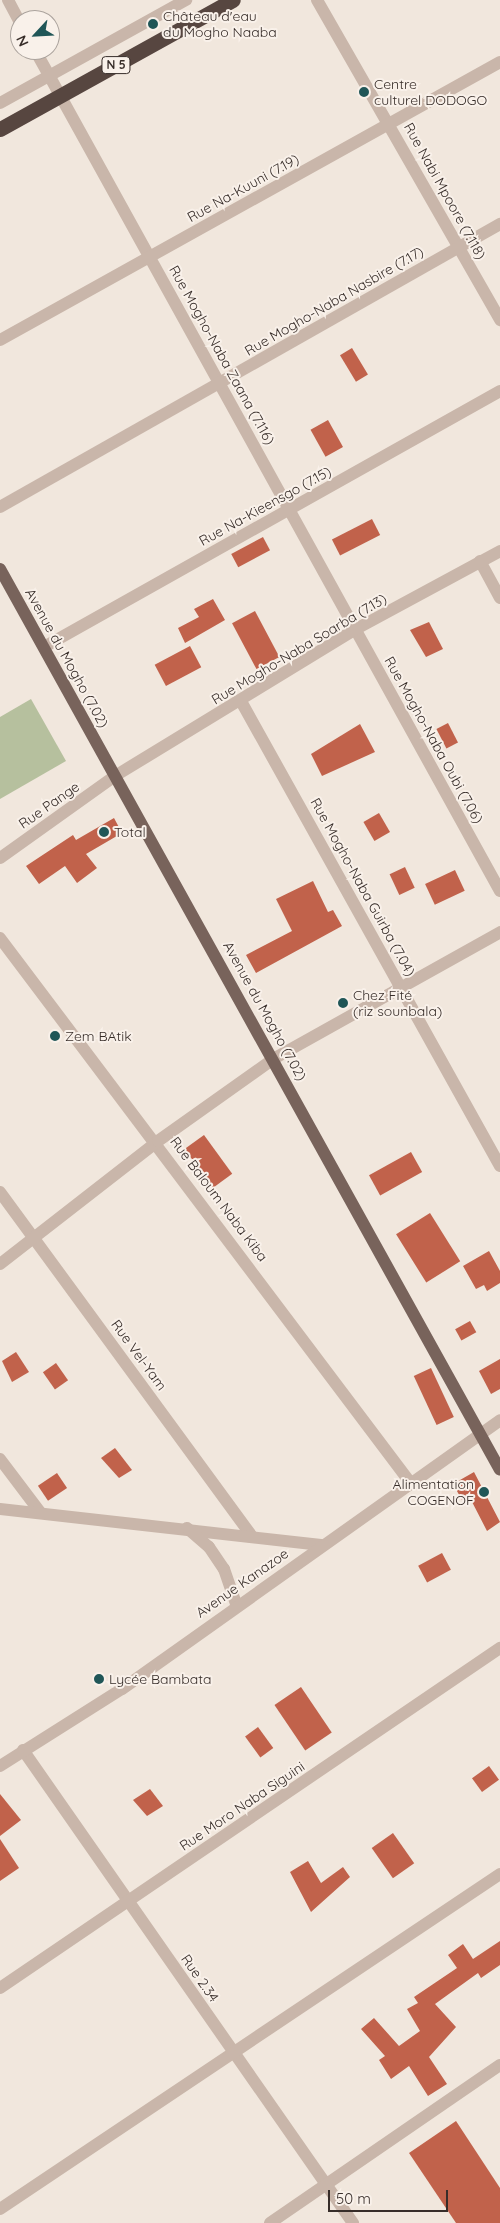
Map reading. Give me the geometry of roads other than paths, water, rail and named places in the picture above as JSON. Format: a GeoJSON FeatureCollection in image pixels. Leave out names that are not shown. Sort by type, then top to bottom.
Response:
{"type":"FeatureCollection","features":[{"type":"Feature","properties":{"kind":"highway","name":"N 5"},"geometry":{"type":"LineString","coordinates":[[0,129],[233,0]]}},
{"type":"Feature","properties":{"kind":"main road","name":"Avenue du Mogho (7.02)"},"geometry":{"type":"LineString","coordinates":[[0,568],[115,776],[275,1058],[478,1434],[500,1470]]}},
{"type":"Feature","properties":{"kind":"street"},"geometry":{"type":"LineString","coordinates":[[0,103],[186,0]]}},
{"type":"Feature","properties":{"kind":"street","name":"Rue Nabi Mpoore (7.118)"},"geometry":{"type":"LineString","coordinates":[[316,0],[390,123],[500,320]]}},
{"type":"Feature","properties":{"kind":"street","name":"Rue Mogho-Naba Zaana (7.116)"},"geometry":{"type":"LineString","coordinates":[[40,60],[356,629]]}},
{"type":"Feature","properties":{"kind":"street","name":"Rue Na-Kuuni (7.19)"},"geometry":{"type":"LineString","coordinates":[[0,340],[500,62]]}},
{"type":"Feature","properties":{"kind":"street","name":"Rue Mogho-Naba Nasbire (7.17)"},"geometry":{"type":"LineString","coordinates":[[0,507],[500,224]]}},
{"type":"Feature","properties":{"kind":"street","name":"Rue Na-Kieensgo (7.15)"},"geometry":{"type":"LineString","coordinates":[[44,647],[500,391]]}},
{"type":"Feature","properties":{"kind":"street","name":"Rue Mogho-Naba Soarba (7.13)"},"geometry":{"type":"LineString","coordinates":[[115,776],[242,702],[356,629],[500,550]]}},
{"type":"Feature","properties":{"kind":"street"},"geometry":{"type":"LineString","coordinates":[[480,561],[500,598]]}},
{"type":"Feature","properties":{"kind":"street","name":"Rue Mogho-Naba Oubi (7.06)"},"geometry":{"type":"LineString","coordinates":[[356,629],[500,891]]}},
{"type":"Feature","properties":{"kind":"street","name":"Rue Mogho-Naba Guirba (7.04)"},"geometry":{"type":"LineString","coordinates":[[242,702],[500,1166]]}},
{"type":"Feature","properties":{"kind":"street","name":"Rue Pange"},"geometry":{"type":"LineString","coordinates":[[0,858],[115,776]]}},
{"type":"Feature","properties":{"kind":"street"},"geometry":{"type":"LineString","coordinates":[[0,1264],[158,1141],[275,1058],[500,932]]}},
{"type":"Feature","properties":{"kind":"street","name":"Rue Baloum Naba Kiba"},"geometry":{"type":"LineString","coordinates":[[0,938],[158,1141],[409,1481]]}},
{"type":"Feature","properties":{"kind":"street","name":"Rue Vel-Yam"},"geometry":{"type":"LineString","coordinates":[[0,1192],[252,1536]]}},
{"type":"Feature","properties":{"kind":"street","name":"Avenue Kanazoe"},"geometry":{"type":"LineString","coordinates":[[0,1766],[122,1689],[236,1604],[409,1481],[500,1420]]}},
{"type":"Feature","properties":{"kind":"street"},"geometry":{"type":"LineString","coordinates":[[0,1459],[40,1512]]}},
{"type":"Feature","properties":{"kind":"street"},"geometry":{"type":"LineString","coordinates":[[0,1509],[187,1528],[321,1545]]}},
{"type":"Feature","properties":{"kind":"street"},"geometry":{"type":"LineString","coordinates":[[187,1528],[208,1547],[224,1569],[236,1604]]}},
{"type":"Feature","properties":{"kind":"street","name":"Rue Moro Naba Siguini"},"geometry":{"type":"LineString","coordinates":[[0,1988],[500,1648]]}},
{"type":"Feature","properties":{"kind":"street","name":"Rue 2.34"},"geometry":{"type":"LineString","coordinates":[[23,1750],[353,2223]]}},
{"type":"Feature","properties":{"kind":"street"},"geometry":{"type":"LineString","coordinates":[[0,2209],[500,1874]]}},
{"type":"Feature","properties":{"kind":"street"},"geometry":{"type":"LineString","coordinates":[[270,2223],[328,2185],[500,2065]]}},
{"type":"Feature","properties":{"kind":"place","name":"Château d'eau du Mogho Naaba"},"geometry":{"type":"Point","coordinates":[153,24]}},
{"type":"Feature","properties":{"kind":"place","name":"Centre culturel DODOGO"},"geometry":{"type":"Point","coordinates":[364,92]}},
{"type":"Feature","properties":{"kind":"place","name":"Total"},"geometry":{"type":"Point","coordinates":[104,832]}},
{"type":"Feature","properties":{"kind":"place","name":"Chez Fité (riz sounbala)"},"geometry":{"type":"Point","coordinates":[343,1003]}},
{"type":"Feature","properties":{"kind":"place","name":"Zem BAtik"},"geometry":{"type":"Point","coordinates":[55,1036]}},
{"type":"Feature","properties":{"kind":"place","name":"Alimentation COGENOF"},"geometry":{"type":"Point","coordinates":[484,1492]}},
{"type":"Feature","properties":{"kind":"place","name":"Lycée Bambata"},"geometry":{"type":"Point","coordinates":[99,1679]}}]}
